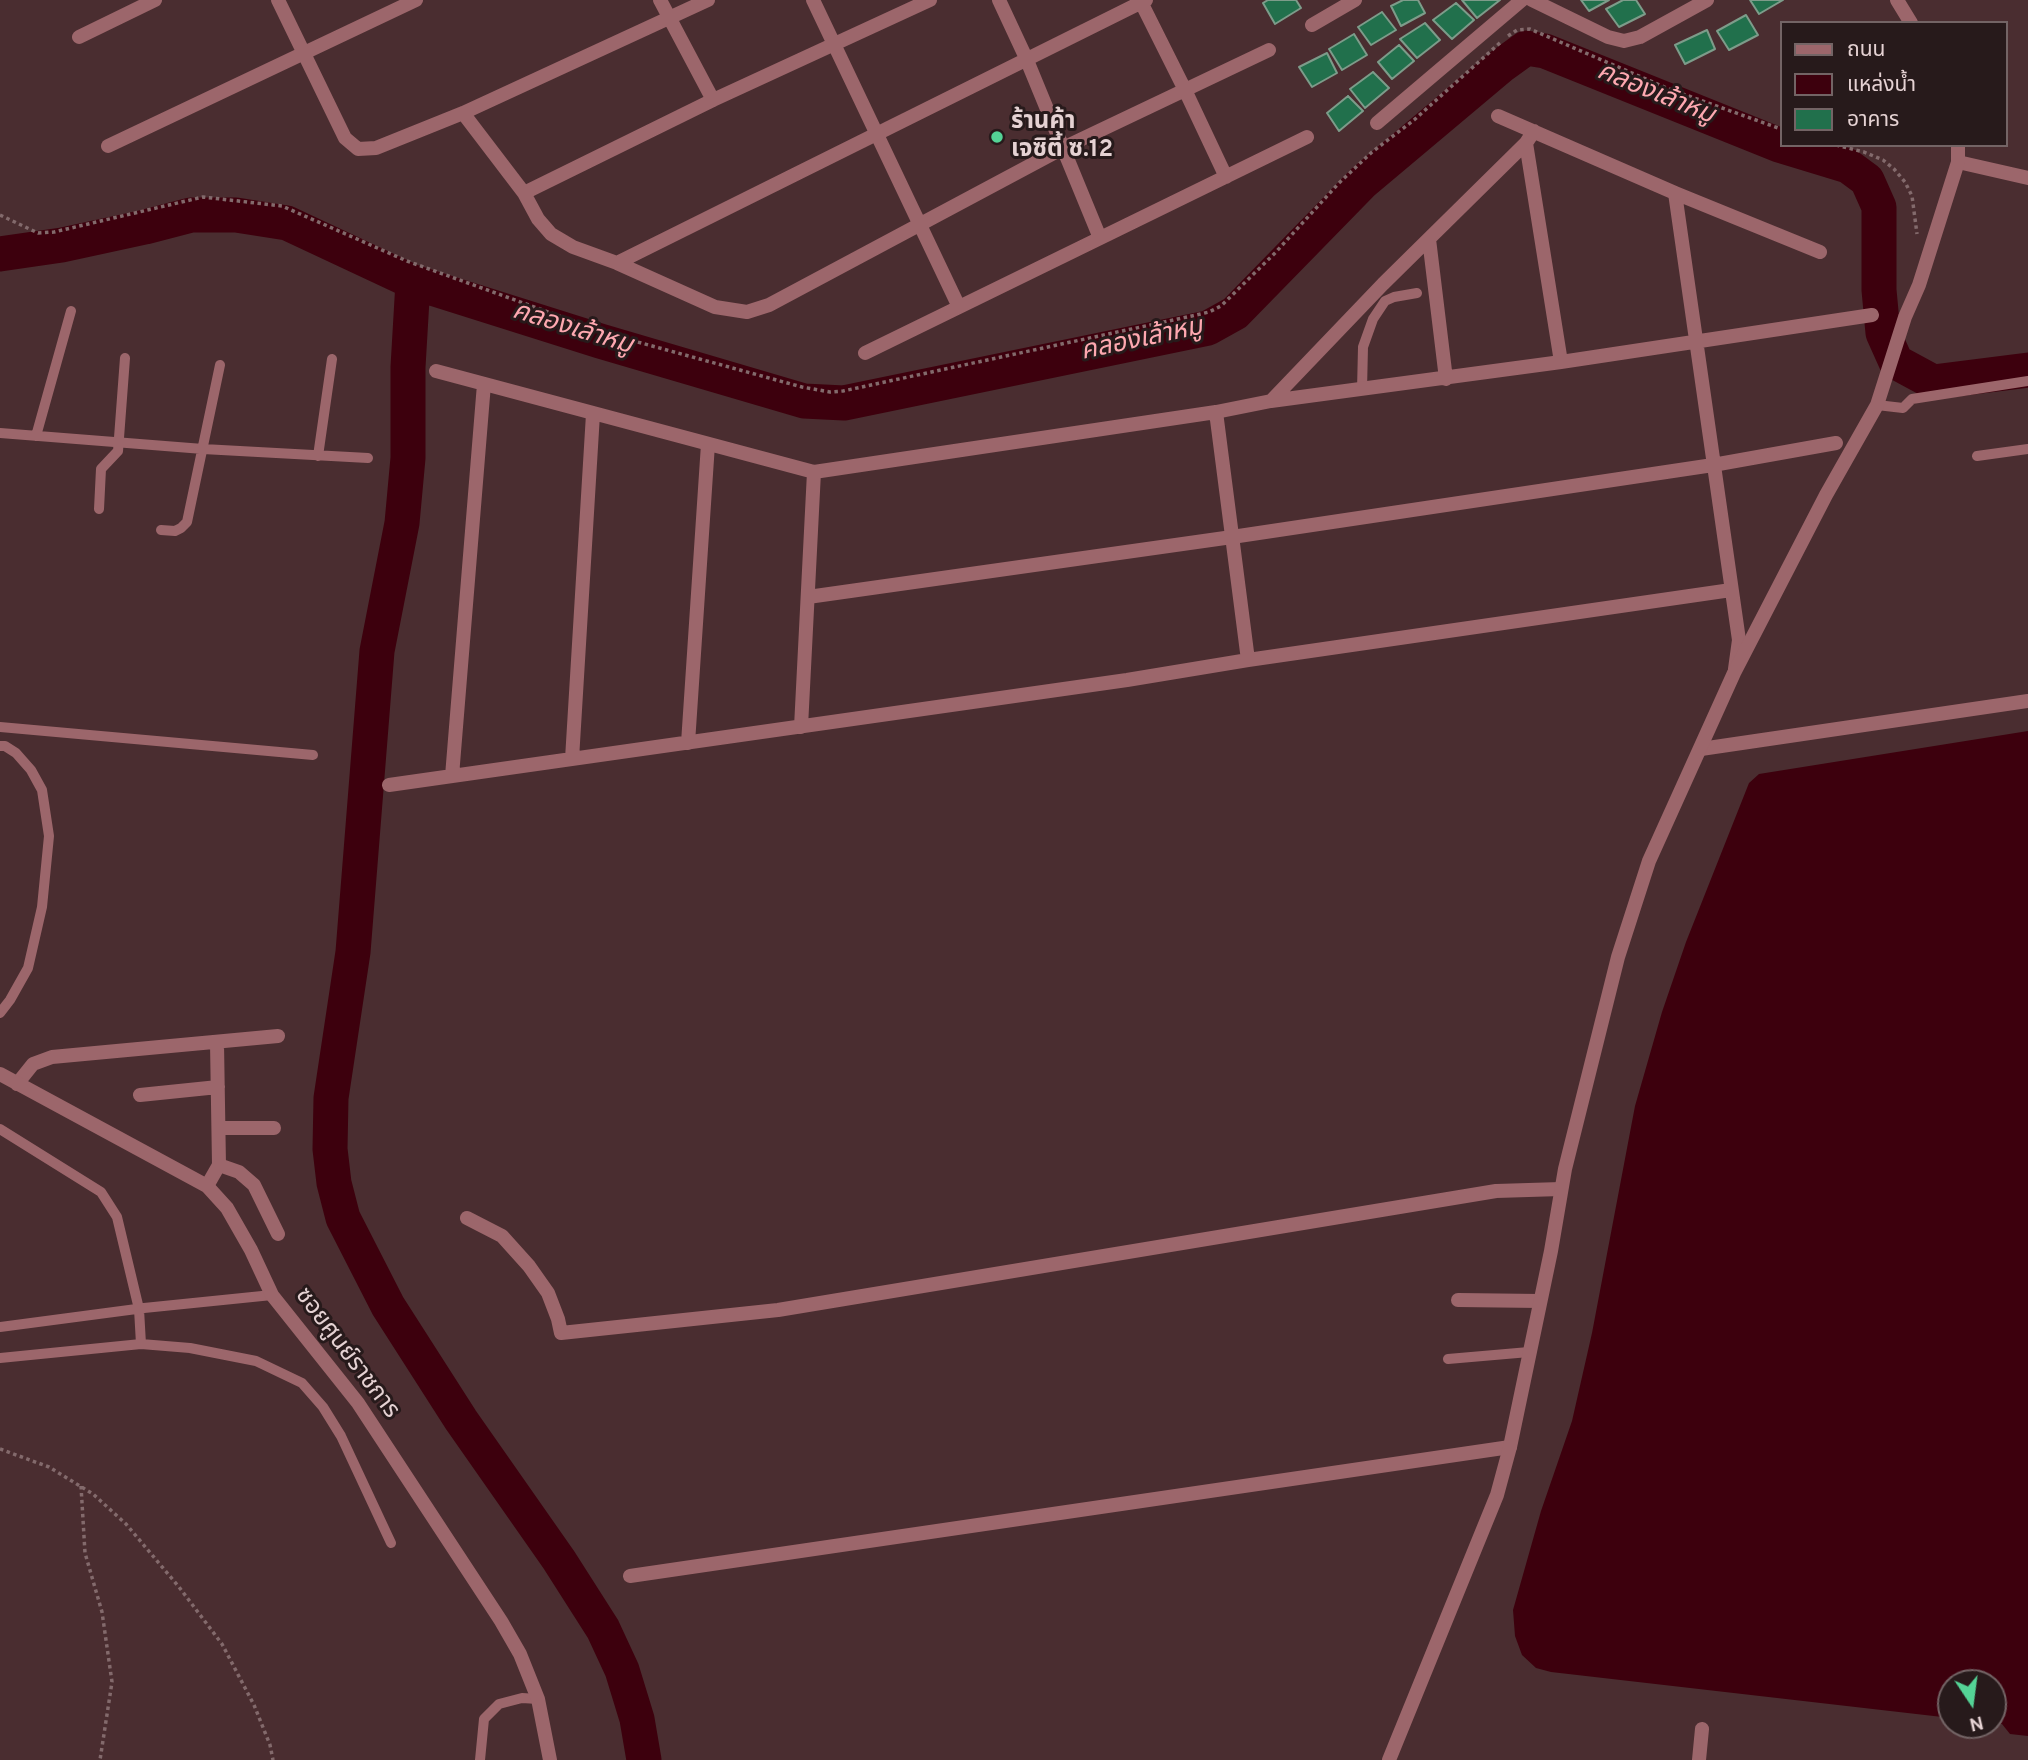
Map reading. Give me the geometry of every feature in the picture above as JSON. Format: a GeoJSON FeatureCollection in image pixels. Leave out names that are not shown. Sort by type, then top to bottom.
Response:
{"type":"FeatureCollection","features":[{"type":"Feature","properties":{"kind":"street"},"geometry":{"type":"LineString","coordinates":[[79,37],[155,0]]}},
{"type":"Feature","properties":{"kind":"street"},"geometry":{"type":"LineString","coordinates":[[278,0],[345,138],[358,149],[376,148],[463,113],[708,0]]}},
{"type":"Feature","properties":{"kind":"street"},"geometry":{"type":"LineString","coordinates":[[108,146],[416,0]]}},
{"type":"Feature","properties":{"kind":"street"},"geometry":{"type":"LineString","coordinates":[[660,0],[713,100]]}},
{"type":"Feature","properties":{"kind":"street"},"geometry":{"type":"LineString","coordinates":[[813,0],[959,307]]}},
{"type":"Feature","properties":{"kind":"street"},"geometry":{"type":"LineString","coordinates":[[524,192],[713,100],[930,0]]}},
{"type":"Feature","properties":{"kind":"street"},"geometry":{"type":"LineString","coordinates":[[999,0],[1026,58],[1100,238]]}},
{"type":"Feature","properties":{"kind":"street"},"geometry":{"type":"LineString","coordinates":[[1312,25],[1355,0]]}},
{"type":"Feature","properties":{"kind":"street"},"geometry":{"type":"LineString","coordinates":[[1377,123],[1522,0]]}},
{"type":"Feature","properties":{"kind":"street"},"geometry":{"type":"LineString","coordinates":[[1532,0],[1608,37],[1624,41],[1640,37],[1707,0]]}},
{"type":"Feature","properties":{"kind":"street"},"geometry":{"type":"LineString","coordinates":[[1891,0],[1904,21]]}},
{"type":"Feature","properties":{"kind":"street"},"geometry":{"type":"LineString","coordinates":[[1897,0],[1910,21]]}},
{"type":"Feature","properties":{"kind":"street"},"geometry":{"type":"LineString","coordinates":[[617,263],[1142,1],[1226,177]]}},
{"type":"Feature","properties":{"kind":"street"},"geometry":{"type":"LineString","coordinates":[[463,113],[524,192],[538,219],[551,234],[573,247],[617,263],[715,307],[747,312],[769,305],[1063,148],[1269,50]]}},
{"type":"Feature","properties":{"kind":"street"},"geometry":{"type":"LineString","coordinates":[[1498,116],[1530,137],[1820,252]]}},
{"type":"Feature","properties":{"kind":"street"},"geometry":{"type":"LineString","coordinates":[[865,353],[1307,137]]}},
{"type":"Feature","properties":{"kind":"street"},"geometry":{"type":"LineString","coordinates":[[1271,401],[1530,137]]}},
{"type":"Feature","properties":{"kind":"street"},"geometry":{"type":"LineString","coordinates":[[1530,137],[1561,362]]}},
{"type":"Feature","properties":{"kind":"street"},"geometry":{"type":"LineString","coordinates":[[1389,1760],[1497,1495],[1510,1447],[1551,1251],[1565,1169],[1618,957],[1649,861],[1734,673],[1879,398],[1958,162],[1958,147]]}},
{"type":"Feature","properties":{"kind":"street"},"geometry":{"type":"LineString","coordinates":[[1958,162],[2028,178]]}},
{"type":"Feature","properties":{"kind":"street"},"geometry":{"type":"LineString","coordinates":[[1675,193],[1739,640],[1734,673]]}},
{"type":"Feature","properties":{"kind":"street"},"geometry":{"type":"LineString","coordinates":[[1429,239],[1446,379]]}},
{"type":"Feature","properties":{"kind":"street"},"geometry":{"type":"LineString","coordinates":[[436,371],[814,472],[1216,412],[1271,401],[1446,379],[1872,315]]}},
{"type":"Feature","properties":{"kind":"street"},"geometry":{"type":"LineString","coordinates":[[452,776],[484,384]]}},
{"type":"Feature","properties":{"kind":"street"},"geometry":{"type":"LineString","coordinates":[[1216,412],[1248,660]]}},
{"type":"Feature","properties":{"kind":"street"},"geometry":{"type":"LineString","coordinates":[[572,760],[593,414]]}},
{"type":"Feature","properties":{"kind":"street"},"geometry":{"type":"LineString","coordinates":[[808,597],[1713,465],[1836,443]]}},
{"type":"Feature","properties":{"kind":"street"},"geometry":{"type":"LineString","coordinates":[[688,743],[708,444]]}},
{"type":"Feature","properties":{"kind":"street"},"geometry":{"type":"LineString","coordinates":[[801,727],[814,472]]}},
{"type":"Feature","properties":{"kind":"street"},"geometry":{"type":"LineString","coordinates":[[390,785],[1127,680],[1731,590]]}},
{"type":"Feature","properties":{"kind":"street"},"geometry":{"type":"LineString","coordinates":[[1701,749],[2028,701]]}},
{"type":"Feature","properties":{"kind":"street"},"geometry":{"type":"LineString","coordinates":[[18,1084],[33,1064],[52,1057],[278,1037]]}},
{"type":"Feature","properties":{"kind":"street"},"geometry":{"type":"LineString","coordinates":[[207,1186],[219,1165],[217,1043]]}},
{"type":"Feature","properties":{"kind":"street","name":"ซอยศูนย์ราชการ"},"geometry":{"type":"LineString","coordinates":[[0,1074],[207,1186],[227,1208],[272,1295],[358,1403],[520,1654],[538,1699],[551,1760]]}},
{"type":"Feature","properties":{"kind":"street"},"geometry":{"type":"LineString","coordinates":[[140,1095],[218,1087]]}},
{"type":"Feature","properties":{"kind":"street"},"geometry":{"type":"LineString","coordinates":[[219,1128],[274,1128]]}},
{"type":"Feature","properties":{"kind":"street"},"geometry":{"type":"LineString","coordinates":[[219,1165],[240,1172],[254,1185],[278,1234]]}},
{"type":"Feature","properties":{"kind":"street"},"geometry":{"type":"LineString","coordinates":[[467,1218],[502,1236],[529,1266],[548,1293],[561,1334],[778,1310],[1496,1191],[1561,1189]]}},
{"type":"Feature","properties":{"kind":"street"},"geometry":{"type":"LineString","coordinates":[[1458,1300],[1540,1301]]}},
{"type":"Feature","properties":{"kind":"street"},"geometry":{"type":"LineString","coordinates":[[630,1576],[1510,1447]]}},
{"type":"Feature","properties":{"kind":"street"},"geometry":{"type":"LineString","coordinates":[[1699,1760],[1702,1729]]}},
{"type":"Feature","properties":{"kind":"lane"},"geometry":{"type":"LineString","coordinates":[[1362,390],[1363,347],[1373,319],[1385,301],[1417,293]]}},
{"type":"Feature","properties":{"kind":"lane"},"geometry":{"type":"LineString","coordinates":[[36,436],[71,311]]}},
{"type":"Feature","properties":{"kind":"lane"},"geometry":{"type":"LineString","coordinates":[[99,509],[101,469],[118,451],[120,443],[125,358]]}},
{"type":"Feature","properties":{"kind":"lane"},"geometry":{"type":"LineString","coordinates":[[318,456],[332,359]]}},
{"type":"Feature","properties":{"kind":"lane"},"geometry":{"type":"LineString","coordinates":[[160,530],[175,531],[187,522],[220,365]]}},
{"type":"Feature","properties":{"kind":"lane"},"geometry":{"type":"LineString","coordinates":[[1879,398],[1903,408],[1912,399],[2028,382]]}},
{"type":"Feature","properties":{"kind":"lane"},"geometry":{"type":"LineString","coordinates":[[0,433],[203,449],[368,458]]}},
{"type":"Feature","properties":{"kind":"lane"},"geometry":{"type":"LineString","coordinates":[[1977,456],[2028,449]]}},
{"type":"Feature","properties":{"kind":"lane"},"geometry":{"type":"LineString","coordinates":[[0,727],[313,755]]}},
{"type":"Feature","properties":{"kind":"lane"},"geometry":{"type":"LineString","coordinates":[[0,746],[16,753],[31,770],[42,790],[49,836],[42,907],[28,968],[0,1013]]}},
{"type":"Feature","properties":{"kind":"lane"},"geometry":{"type":"LineString","coordinates":[[0,1129],[101,1192],[117,1217],[139,1309],[141,1344]]}},
{"type":"Feature","properties":{"kind":"lane"},"geometry":{"type":"LineString","coordinates":[[0,1139],[13,1137]]}},
{"type":"Feature","properties":{"kind":"lane"},"geometry":{"type":"LineString","coordinates":[[0,1327],[272,1295]]}},
{"type":"Feature","properties":{"kind":"lane"},"geometry":{"type":"LineString","coordinates":[[0,1358],[141,1344],[190,1348],[256,1361],[302,1383],[323,1407],[341,1436],[391,1543]]}},
{"type":"Feature","properties":{"kind":"lane"},"geometry":{"type":"LineString","coordinates":[[1448,1359],[1529,1352]]}},
{"type":"Feature","properties":{"kind":"lane"},"geometry":{"type":"LineString","coordinates":[[481,1760],[484,1719],[499,1704],[522,1698],[538,1699]]}},
{"type":"Feature","properties":{"kind":"path"},"geometry":{"type":"LineString","coordinates":[[1844,147],[1883,160],[1905,182],[1912,196],[1917,239]]}},
{"type":"Feature","properties":{"kind":"path"},"geometry":{"type":"LineString","coordinates":[[0,1449],[49,1467],[81,1486],[126,1524],[222,1644],[254,1705],[273,1760]]}},
{"type":"Feature","properties":{"kind":"path"},"geometry":{"type":"LineString","coordinates":[[81,1486],[85,1553],[102,1612],[112,1682],[100,1760]]}},
{"type":"Feature","properties":{"kind":"water"},"geometry":{"type":"Polygon","coordinates":[[[2028,731],[2028,1736],[2010,1734],[2007,1730],[2007,1669],[1937,1669],[1937,1716],[1551,1672],[1536,1668],[1522,1655],[1515,1636],[1513,1610],[1541,1511],[1572,1421],[1592,1333],[1635,1106],[1662,1012],[1686,942],[1749,783],[1759,774],[2028,731]]]}},
{"type":"Feature","properties":{"kind":"building"},"geometry":{"type":"Polygon","coordinates":[[[1268,0],[1296,0],[1301,8],[1275,24],[1263,3],[1268,0]]]}},
{"type":"Feature","properties":{"kind":"building"},"geometry":{"type":"Polygon","coordinates":[[[1403,0],[1418,0],[1425,13],[1401,26],[1391,6],[1403,0]]]}},
{"type":"Feature","properties":{"kind":"building"},"geometry":{"type":"Polygon","coordinates":[[[1462,0],[1500,0],[1477,18],[1462,0]]]}},
{"type":"Feature","properties":{"kind":"building"},"geometry":{"type":"Polygon","coordinates":[[[1581,0],[1609,0],[1589,11],[1581,0]]]}},
{"type":"Feature","properties":{"kind":"building"},"geometry":{"type":"Polygon","coordinates":[[[1623,0],[1636,0],[1645,14],[1619,27],[1606,9],[1623,0]]]}},
{"type":"Feature","properties":{"kind":"building"},"geometry":{"type":"Polygon","coordinates":[[[1750,0],[1783,0],[1759,14],[1750,0]]]}},
{"type":"Feature","properties":{"kind":"building"},"geometry":{"type":"Polygon","coordinates":[[[1456,3],[1474,20],[1452,39],[1433,20],[1456,3]]]}},
{"type":"Feature","properties":{"kind":"building"},"geometry":{"type":"Polygon","coordinates":[[[1382,12],[1396,30],[1371,45],[1358,27],[1382,12]]]}},
{"type":"Feature","properties":{"kind":"building"},"geometry":{"type":"Polygon","coordinates":[[[1746,15],[1758,35],[1729,50],[1717,31],[1746,15]]]}},
{"type":"Feature","properties":{"kind":"building"},"geometry":{"type":"Polygon","coordinates":[[[1425,23],[1440,40],[1417,58],[1400,39],[1425,23]]]}},
{"type":"Feature","properties":{"kind":"building"},"geometry":{"type":"Polygon","coordinates":[[[1707,30],[1715,49],[1685,64],[1675,45],[1707,30]]]}},
{"type":"Feature","properties":{"kind":"building"},"geometry":{"type":"Polygon","coordinates":[[[1354,34],[1367,55],[1342,70],[1329,49],[1354,34]]]}},
{"type":"Feature","properties":{"kind":"building"},"geometry":{"type":"Polygon","coordinates":[[[1399,45],[1414,61],[1392,79],[1378,62],[1399,45]]]}},
{"type":"Feature","properties":{"kind":"building"},"geometry":{"type":"Polygon","coordinates":[[[1327,53],[1337,73],[1312,87],[1299,67],[1327,53]]]}},
{"type":"Feature","properties":{"kind":"building"},"geometry":{"type":"Polygon","coordinates":[[[1373,72],[1389,88],[1365,108],[1350,89],[1373,72]]]}},
{"type":"Feature","properties":{"kind":"building"},"geometry":{"type":"Polygon","coordinates":[[[1348,96],[1363,111],[1339,131],[1327,113],[1348,96]]]}},
{"type":"Feature","properties":{"kind":"waterway","name":"คลองเล้าหมู"},"geometry":{"type":"LineString","coordinates":[[0,254],[62,245],[191,215],[236,215],[287,223],[413,282],[804,401],[844,403],[1208,328],[1235,313],[1363,182],[1526,48],[1545,51],[1780,145]]}},
{"type":"Feature","properties":{"kind":"waterway","name":"คลองเล้าหมู"},"geometry":{"type":"LineString","coordinates":[[1786,147],[1848,166],[1867,180],[1879,207],[1879,290],[1883,333],[1896,362],[1933,382],[2028,370]]}},
{"type":"Feature","properties":{"kind":"waterway"},"geometry":{"type":"LineString","coordinates":[[413,282],[408,367],[408,458],[402,523],[377,651],[353,952],[331,1098],[330,1149],[334,1183],[343,1218],[388,1306],[461,1420],[559,1560],[603,1629],[622,1670],[637,1719],[644,1760]]}},
{"type":"Feature","properties":{"kind":"place","name":"ร้านค้า เจซิตี้ ซ.12"},"geometry":{"type":"Point","coordinates":[997,137]}}]}
